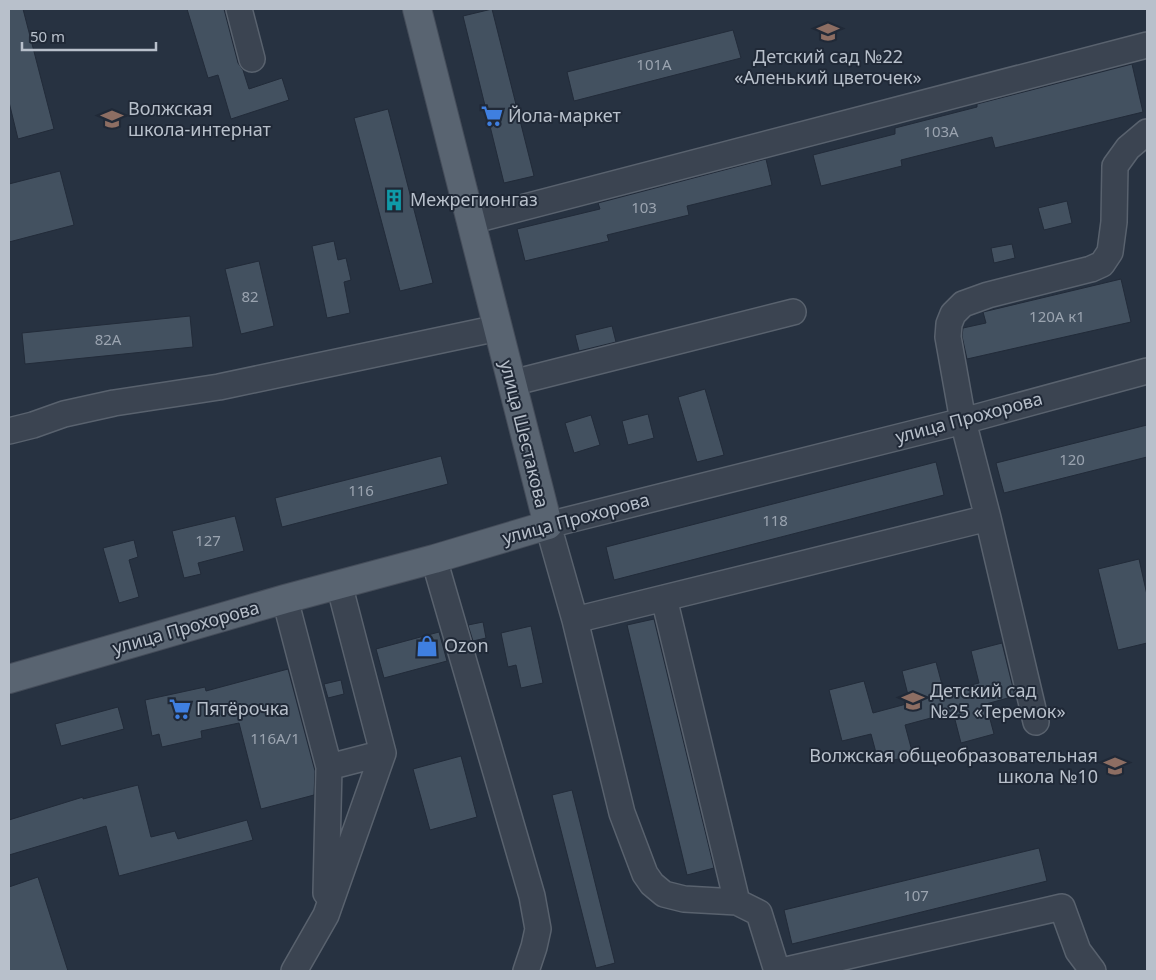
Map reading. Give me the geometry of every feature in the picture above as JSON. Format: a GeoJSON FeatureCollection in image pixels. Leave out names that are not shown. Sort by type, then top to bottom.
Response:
{"type":"FeatureCollection","features":[{"type":"Feature","properties":{"kind":"main road","name":"улица Шестакова"},"geometry":{"type":"LineString","coordinates":[[417,9],[548,526]]}},
{"type":"Feature","properties":{"kind":"main road","name":"улица Прохорова"},"geometry":{"type":"LineString","coordinates":[[9,679],[285,599],[548,526]]}},
{"type":"Feature","properties":{"kind":"street"},"geometry":{"type":"LineString","coordinates":[[239,9],[252,58]]}},
{"type":"Feature","properties":{"kind":"street"},"geometry":{"type":"LineString","coordinates":[[471,220],[1147,45]]}},
{"type":"Feature","properties":{"kind":"street"},"geometry":{"type":"LineString","coordinates":[[1036,722],[963,421],[948,337],[949,324],[953,314],[963,304],[988,295],[1102,264],[1110,252],[1114,222],[1115,166],[1128,148],[1147,132]]}},
{"type":"Feature","properties":{"kind":"street"},"geometry":{"type":"LineString","coordinates":[[512,383],[793,312]]}},
{"type":"Feature","properties":{"kind":"street"},"geometry":{"type":"LineString","coordinates":[[9,431],[64,414],[114,403],[219,387],[498,328]]}},
{"type":"Feature","properties":{"kind":"street","name":"улица Прохорова"},"geometry":{"type":"LineString","coordinates":[[548,526],[963,421],[1147,371]]}},
{"type":"Feature","properties":{"kind":"street"},"geometry":{"type":"LineString","coordinates":[[576,620],[988,518]]}},
{"type":"Feature","properties":{"kind":"street","name":"улица Шестакова"},"geometry":{"type":"LineString","coordinates":[[548,526],[576,620],[622,813],[645,874],[652,884],[664,894],[684,899],[737,902]]}},
{"type":"Feature","properties":{"kind":"street"},"geometry":{"type":"LineString","coordinates":[[434,559],[532,896],[538,929],[526,971]]}},
{"type":"Feature","properties":{"kind":"street"},"geometry":{"type":"LineString","coordinates":[[294,971],[326,915],[383,753],[339,584]]}},
{"type":"Feature","properties":{"kind":"street"},"geometry":{"type":"LineString","coordinates":[[664,598],[737,902],[759,913],[777,971]]}},
{"type":"Feature","properties":{"kind":"street"},"geometry":{"type":"LineString","coordinates":[[285,599],[329,767],[326,915]]}},
{"type":"Feature","properties":{"kind":"street"},"geometry":{"type":"LineString","coordinates":[[329,767],[383,753]]}},
{"type":"Feature","properties":{"kind":"street"},"geometry":{"type":"LineString","coordinates":[[782,971],[1062,907],[1078,951],[1093,971]]}},
{"type":"Feature","properties":{"kind":"building"},"geometry":{"type":"Polygon","coordinates":[[[9,9],[23,9],[54,129],[18,139],[9,102],[9,9]]]}},
{"type":"Feature","properties":{"kind":"building"},"geometry":{"type":"Polygon","coordinates":[[[187,9],[224,9],[238,63],[243,70],[249,89],[282,78],[289,100],[231,119],[218,75],[208,78],[187,9]]]}},
{"type":"Feature","properties":{"kind":"building"},"geometry":{"type":"Polygon","coordinates":[[[492,9],[534,176],[504,183],[463,16],[492,9]]]}},
{"type":"Feature","properties":{"kind":"building"},"geometry":{"type":"Polygon","coordinates":[[[733,30],[741,58],[574,101],[567,72],[733,30]]]}},
{"type":"Feature","properties":{"kind":"building"},"geometry":{"type":"Polygon","coordinates":[[[1132,64],[1143,112],[995,148],[992,137],[901,160],[902,166],[821,186],[813,155],[895,134],[895,128],[977,107],[977,104],[1132,64]]]}},
{"type":"Feature","properties":{"kind":"building","name":"Межрегионгаз"},"geometry":{"type":"Polygon","coordinates":[[[388,109],[433,283],[400,291],[354,118],[388,109]]]}},
{"type":"Feature","properties":{"kind":"building"},"geometry":{"type":"Polygon","coordinates":[[[766,159],[772,185],[687,206],[689,215],[607,235],[609,241],[525,261],[517,229],[600,209],[598,203],[766,159]]]}},
{"type":"Feature","properties":{"kind":"building"},"geometry":{"type":"Polygon","coordinates":[[[60,171],[74,225],[9,242],[9,184],[60,171]]]}},
{"type":"Feature","properties":{"kind":"building"},"geometry":{"type":"Polygon","coordinates":[[[1067,201],[1072,223],[1044,230],[1038,208],[1067,201]]]}},
{"type":"Feature","properties":{"kind":"building"},"geometry":{"type":"Polygon","coordinates":[[[334,241],[338,260],[346,258],[351,280],[344,282],[350,313],[327,318],[312,246],[334,241]]]}},
{"type":"Feature","properties":{"kind":"building"},"geometry":{"type":"Polygon","coordinates":[[[1012,244],[1015,258],[994,263],[991,248],[1012,244]]]}},
{"type":"Feature","properties":{"kind":"building"},"geometry":{"type":"Polygon","coordinates":[[[259,261],[274,326],[241,334],[225,269],[259,261]]]}},
{"type":"Feature","properties":{"kind":"building"},"geometry":{"type":"Polygon","coordinates":[[[1121,279],[1131,322],[967,359],[962,336],[963,328],[986,323],[983,312],[1121,279]]]}},
{"type":"Feature","properties":{"kind":"building"},"geometry":{"type":"Polygon","coordinates":[[[190,316],[193,347],[25,364],[22,333],[190,316]]]}},
{"type":"Feature","properties":{"kind":"building"},"geometry":{"type":"Polygon","coordinates":[[[612,326],[616,342],[579,351],[575,335],[612,326]]]}},
{"type":"Feature","properties":{"kind":"building"},"geometry":{"type":"Polygon","coordinates":[[[705,389],[724,455],[697,462],[678,397],[705,389]]]}},
{"type":"Feature","properties":{"kind":"building"},"geometry":{"type":"Polygon","coordinates":[[[648,414],[654,438],[628,445],[622,421],[648,414]]]}},
{"type":"Feature","properties":{"kind":"building"},"geometry":{"type":"Polygon","coordinates":[[[591,415],[600,445],[574,453],[565,423],[591,415]]]}},
{"type":"Feature","properties":{"kind":"building"},"geometry":{"type":"Polygon","coordinates":[[[1147,425],[1147,457],[1004,493],[996,463],[1147,425]]]}},
{"type":"Feature","properties":{"kind":"building"},"geometry":{"type":"Polygon","coordinates":[[[441,456],[448,484],[282,527],[275,498],[441,456]]]}},
{"type":"Feature","properties":{"kind":"building"},"geometry":{"type":"Polygon","coordinates":[[[936,462],[944,495],[614,580],[606,547],[936,462]]]}},
{"type":"Feature","properties":{"kind":"building"},"geometry":{"type":"Polygon","coordinates":[[[235,516],[244,551],[198,563],[201,574],[184,578],[172,531],[235,516]]]}},
{"type":"Feature","properties":{"kind":"building"},"geometry":{"type":"Polygon","coordinates":[[[134,540],[138,557],[129,560],[139,597],[119,603],[103,548],[134,540]]]}},
{"type":"Feature","properties":{"kind":"building"},"geometry":{"type":"Polygon","coordinates":[[[1139,559],[1147,595],[1147,643],[1118,650],[1098,569],[1139,559]]]}},
{"type":"Feature","properties":{"kind":"building"},"geometry":{"type":"Polygon","coordinates":[[[654,619],[714,868],[687,875],[627,625],[654,619]]]}},
{"type":"Feature","properties":{"kind":"building"},"geometry":{"type":"Polygon","coordinates":[[[483,622],[486,638],[473,641],[468,625],[483,622]]]}},
{"type":"Feature","properties":{"kind":"building"},"geometry":{"type":"Polygon","coordinates":[[[531,626],[543,683],[521,688],[516,665],[508,667],[501,633],[531,626]]]}},
{"type":"Feature","properties":{"kind":"building"},"geometry":{"type":"Polygon","coordinates":[[[439,632],[447,661],[384,678],[376,649],[439,632]]]}},
{"type":"Feature","properties":{"kind":"building"},"geometry":{"type":"Polygon","coordinates":[[[1002,643],[1015,696],[986,704],[994,734],[961,743],[953,712],[905,725],[913,755],[879,764],[871,734],[842,741],[829,690],[864,681],[873,713],[910,703],[902,671],[936,662],[944,692],[979,683],[971,651],[1002,643]]]}},
{"type":"Feature","properties":{"kind":"building"},"geometry":{"type":"Polygon","coordinates":[[[288,669],[315,771],[314,795],[261,809],[239,723],[201,731],[202,738],[162,747],[159,734],[152,736],[145,700],[205,687],[206,691],[288,669]]]}},
{"type":"Feature","properties":{"kind":"building"},"geometry":{"type":"Polygon","coordinates":[[[341,680],[344,694],[328,698],[324,684],[341,680]]]}},
{"type":"Feature","properties":{"kind":"building"},"geometry":{"type":"Polygon","coordinates":[[[118,707],[124,729],[61,746],[55,724],[118,707]]]}},
{"type":"Feature","properties":{"kind":"building"},"geometry":{"type":"Polygon","coordinates":[[[461,756],[477,817],[430,830],[413,769],[461,756]]]}},
{"type":"Feature","properties":{"kind":"building"},"geometry":{"type":"Polygon","coordinates":[[[138,785],[151,837],[175,831],[178,839],[247,820],[253,840],[119,876],[106,826],[9,855],[9,820],[83,797],[83,799],[138,785]]]}},
{"type":"Feature","properties":{"kind":"building"},"geometry":{"type":"Polygon","coordinates":[[[572,790],[615,963],[596,968],[552,795],[572,790]]]}},
{"type":"Feature","properties":{"kind":"building"},"geometry":{"type":"Polygon","coordinates":[[[1039,848],[1047,881],[792,944],[784,910],[1039,848]]]}},
{"type":"Feature","properties":{"kind":"building"},"geometry":{"type":"Polygon","coordinates":[[[38,877],[68,971],[9,971],[9,887],[38,877]]]}},
{"type":"Feature","properties":{"kind":"place","name":"Детский сад №22 «Аленький цветочек»"},"geometry":{"type":"Point","coordinates":[828,32]}},
{"type":"Feature","properties":{"kind":"place","name":"Йола-маркет"},"geometry":{"type":"Point","coordinates":[492,116]}},
{"type":"Feature","properties":{"kind":"place","name":"Волжская школа-интернат"},"geometry":{"type":"Point","coordinates":[112,119]}},
{"type":"Feature","properties":{"kind":"place","name":"Межрегионгаз"},"geometry":{"type":"Point","coordinates":[394,200]}},
{"type":"Feature","properties":{"kind":"place","name":"Ozon"},"geometry":{"type":"Point","coordinates":[427,646]}},
{"type":"Feature","properties":{"kind":"place","name":"Детский сад №25 «Теремок»"},"geometry":{"type":"Point","coordinates":[913,701]}},
{"type":"Feature","properties":{"kind":"place","name":"Пятёрочка"},"geometry":{"type":"Point","coordinates":[180,709]}},
{"type":"Feature","properties":{"kind":"place","name":"Волжская общеобразовательная школа №10"},"geometry":{"type":"Point","coordinates":[1115,766]}}]}
